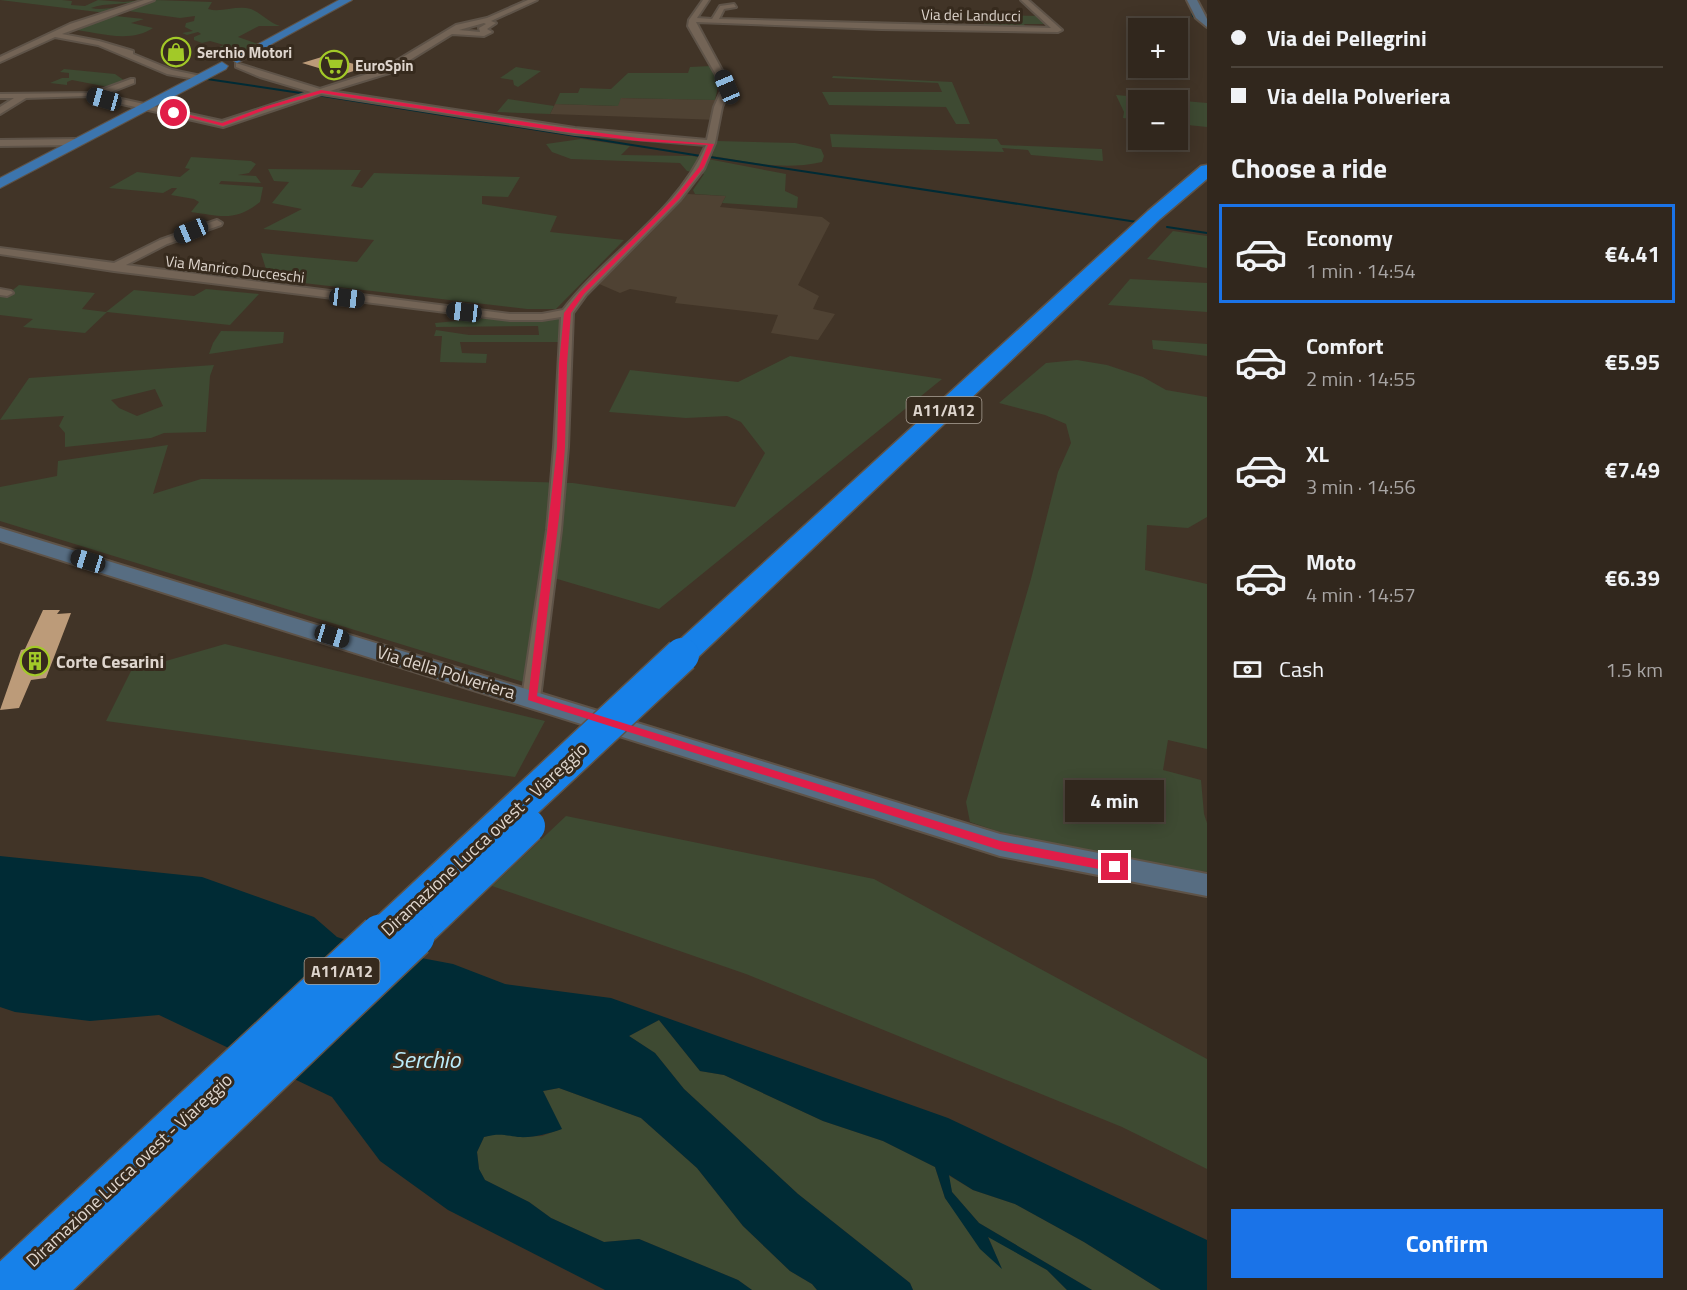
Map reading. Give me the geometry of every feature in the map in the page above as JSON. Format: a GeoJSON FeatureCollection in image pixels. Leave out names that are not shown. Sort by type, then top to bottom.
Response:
{"type":"FeatureCollection","features":[{"type":"Feature","properties":{"kind":"highway","name":"Diramazione Lucca ovest - Viareggio"},"geometry":{"type":"LineString","coordinates":[[42,1290],[694,656],[1154,215],[1207,170]]}},
{"type":"Feature","properties":{"kind":"highway","name":"Diramazione Lucca ovest - Viareggio"},"geometry":{"type":"LineString","coordinates":[[1,1290],[1207,183]]}},
{"type":"Feature","properties":{"kind":"main road"},"geometry":{"type":"LineString","coordinates":[[0,184],[222,66],[218,65],[218,62],[238,62],[347,0]]}},
{"type":"Feature","properties":{"kind":"street"},"geometry":{"type":"LineString","coordinates":[[0,60],[93,19],[151,0]]}},
{"type":"Feature","properties":{"kind":"street"},"geometry":{"type":"LineString","coordinates":[[0,96],[73,93],[220,124],[386,71],[450,32],[534,0]]}},
{"type":"Feature","properties":{"kind":"street"},"geometry":{"type":"LineString","coordinates":[[531,698],[557,495],[567,313],[582,293],[677,198],[701,167],[711,144],[718,107],[727,87],[722,74],[695,32],[692,20],[706,0]]}},
{"type":"Feature","properties":{"kind":"street","name":"Via dei Landucci"},"geometry":{"type":"LineString","coordinates":[[692,20],[881,27],[1058,30],[1024,0]]}},
{"type":"Feature","properties":{"kind":"street"},"geometry":{"type":"LineString","coordinates":[[1192,0],[1199,16],[1207,24]]}},
{"type":"Feature","properties":{"kind":"street"},"geometry":{"type":"LineString","coordinates":[[716,20],[722,7],[734,6]]}},
{"type":"Feature","properties":{"kind":"street"},"geometry":{"type":"LineString","coordinates":[[450,32],[484,34],[488,32],[482,30],[492,23],[480,21]]}},
{"type":"Feature","properties":{"kind":"street"},"geometry":{"type":"LineString","coordinates":[[55,35],[99,43],[170,72],[198,78]]}},
{"type":"Feature","properties":{"kind":"street"},"geometry":{"type":"LineString","coordinates":[[238,62],[254,72],[321,92],[638,140],[711,144]]}},
{"type":"Feature","properties":{"kind":"street"},"geometry":{"type":"LineString","coordinates":[[93,96],[132,81]]}},
{"type":"Feature","properties":{"kind":"street"},"geometry":{"type":"LineString","coordinates":[[0,111],[23,96]]}},
{"type":"Feature","properties":{"kind":"street"},"geometry":{"type":"LineString","coordinates":[[0,142],[78,142]]}},
{"type":"Feature","properties":{"kind":"street","name":"Via Manrico Ducceschi"},"geometry":{"type":"LineString","coordinates":[[114,268],[156,246],[217,223]]}},
{"type":"Feature","properties":{"kind":"street","name":"Via Manrico Ducceschi"},"geometry":{"type":"LineString","coordinates":[[0,251],[114,268],[510,317],[542,317],[567,313]]}},
{"type":"Feature","properties":{"kind":"street","name":"Via della Polveriera"},"geometry":{"type":"LineString","coordinates":[[0,534],[1000,845],[1207,885]]}},
{"type":"Feature","properties":{"kind":"shaded area"},"geometry":{"type":"Polygon","coordinates":[[[620,98],[724,100],[719,120],[550,114],[555,104],[617,106],[620,98]]]}},
{"type":"Feature","properties":{"kind":"shaded area"},"geometry":{"type":"Polygon","coordinates":[[[687,194],[726,196],[720,207],[822,217],[830,223],[798,285],[819,296],[813,309],[835,314],[818,340],[771,333],[778,315],[675,303],[677,297],[630,289],[620,293],[597,283],[687,194]]]}},
{"type":"Feature","properties":{"kind":"green space"},"geometry":{"type":"Polygon","coordinates":[[[0,0],[62,0],[72,1],[71,5],[85,6],[98,0],[124,2],[141,0],[91,8],[124,8],[106,13],[0,0]]]}},
{"type":"Feature","properties":{"kind":"green space"},"geometry":{"type":"Polygon","coordinates":[[[155,0],[212,2],[208,9],[213,10],[251,9],[280,26],[259,26],[238,37],[258,44],[241,52],[228,46],[217,48],[224,45],[210,41],[202,43],[194,40],[194,37],[201,34],[198,32],[187,35],[182,33],[193,31],[185,27],[186,23],[194,21],[195,16],[180,18],[121,10],[155,0]]]}},
{"type":"Feature","properties":{"kind":"green space"},"geometry":{"type":"Polygon","coordinates":[[[955,14],[1041,16],[1050,24],[1024,24],[1027,29],[987,28],[982,20],[957,20],[955,14]]]}},
{"type":"Feature","properties":{"kind":"green space"},"geometry":{"type":"Polygon","coordinates":[[[106,15],[144,19],[131,23],[153,28],[144,33],[123,36],[70,29],[106,15]]]}},
{"type":"Feature","properties":{"kind":"green space"},"geometry":{"type":"Polygon","coordinates":[[[711,66],[720,78],[715,100],[621,98],[618,106],[555,104],[560,93],[578,93],[580,88],[611,89],[628,73],[688,73],[690,67],[711,66]]]}},
{"type":"Feature","properties":{"kind":"green space"},"geometry":{"type":"Polygon","coordinates":[[[516,67],[541,71],[518,87],[514,85],[513,80],[500,78],[516,67]]]}},
{"type":"Feature","properties":{"kind":"green space"},"geometry":{"type":"Polygon","coordinates":[[[64,69],[115,74],[125,81],[108,87],[72,80],[67,82],[67,85],[50,83],[69,78],[69,73],[60,72],[64,69]]]}},
{"type":"Feature","properties":{"kind":"green space"},"geometry":{"type":"Polygon","coordinates":[[[833,76],[952,82],[970,124],[956,124],[946,107],[829,105],[822,92],[942,92],[938,83],[832,78],[833,76]]]}},
{"type":"Feature","properties":{"kind":"green space"},"geometry":{"type":"Polygon","coordinates":[[[1116,95],[1128,96],[1128,119],[1123,118],[1124,112],[1116,95]]]}},
{"type":"Feature","properties":{"kind":"green space"},"geometry":{"type":"Polygon","coordinates":[[[508,99],[554,106],[550,114],[497,112],[508,99]]]}},
{"type":"Feature","properties":{"kind":"green space"},"geometry":{"type":"Polygon","coordinates":[[[1188,101],[1207,103],[1207,127],[1188,125],[1188,101]]]}},
{"type":"Feature","properties":{"kind":"green space"},"geometry":{"type":"Polygon","coordinates":[[[830,134],[997,139],[1001,145],[1102,149],[1103,161],[1031,155],[1028,150],[1002,148],[1004,152],[832,147],[830,134]]]}},
{"type":"Feature","properties":{"kind":"green space"},"geometry":{"type":"Polygon","coordinates":[[[581,139],[630,146],[621,155],[692,156],[786,174],[785,191],[798,197],[797,208],[722,203],[726,196],[695,194],[693,190],[704,174],[687,171],[680,163],[571,159],[552,152],[546,144],[581,139]]]}},
{"type":"Feature","properties":{"kind":"green space"},"geometry":{"type":"Polygon","coordinates":[[[717,141],[795,143],[821,149],[824,156],[822,162],[807,165],[780,166],[754,163],[712,156],[717,141]]]}},
{"type":"Feature","properties":{"kind":"green space"},"geometry":{"type":"Polygon","coordinates":[[[191,157],[251,161],[256,164],[249,173],[238,175],[256,176],[261,183],[221,181],[219,184],[263,187],[260,202],[243,213],[219,216],[191,212],[199,202],[171,195],[177,188],[163,193],[109,188],[137,172],[180,177],[190,169],[185,168],[191,157]]]}},
{"type":"Feature","properties":{"kind":"green space"},"geometry":{"type":"Polygon","coordinates":[[[268,169],[361,170],[351,186],[362,188],[374,173],[520,177],[508,197],[482,196],[482,204],[557,216],[550,232],[624,240],[556,309],[527,309],[269,279],[261,253],[357,262],[374,240],[263,229],[302,209],[272,203],[289,182],[274,181],[268,169]]]}},
{"type":"Feature","properties":{"kind":"green space"},"geometry":{"type":"Polygon","coordinates":[[[1173,231],[1207,236],[1207,268],[1147,259],[1173,231]]]}},
{"type":"Feature","properties":{"kind":"green space"},"geometry":{"type":"Polygon","coordinates":[[[1130,279],[1207,283],[1207,312],[1108,305],[1130,279]]]}},
{"type":"Feature","properties":{"kind":"green space"},"geometry":{"type":"Polygon","coordinates":[[[19,285],[95,293],[82,309],[106,312],[134,290],[194,296],[206,289],[259,294],[230,325],[107,312],[85,333],[23,327],[33,319],[0,315],[0,297],[4,297],[19,285]]]}},
{"type":"Feature","properties":{"kind":"green space"},"geometry":{"type":"Polygon","coordinates":[[[487,318],[561,318],[559,342],[460,342],[462,353],[487,354],[486,363],[440,362],[442,336],[434,336],[436,330],[469,335],[539,335],[538,326],[436,327],[435,323],[487,318]]]}},
{"type":"Feature","properties":{"kind":"green space"},"geometry":{"type":"Polygon","coordinates":[[[221,331],[284,332],[283,343],[209,354],[221,331]]]}},
{"type":"Feature","properties":{"kind":"green space"},"geometry":{"type":"Polygon","coordinates":[[[1152,340],[1207,344],[1207,356],[1153,349],[1152,340]]]}},
{"type":"Feature","properties":{"kind":"green space"},"geometry":{"type":"Polygon","coordinates":[[[790,356],[942,379],[659,609],[554,578],[543,688],[0,521],[0,487],[57,476],[58,461],[168,445],[153,494],[201,479],[460,480],[573,483],[735,507],[765,453],[741,422],[727,416],[686,418],[609,412],[630,370],[738,382],[790,356]]]}},
{"type":"Feature","properties":{"kind":"green space"},"geometry":{"type":"Polygon","coordinates":[[[1077,360],[1107,365],[1143,377],[1166,390],[1207,397],[1207,517],[1188,528],[1147,525],[1145,570],[1207,584],[1207,749],[1168,740],[1163,770],[1201,780],[1207,823],[1207,872],[1147,864],[1057,847],[970,822],[966,802],[1031,579],[1058,472],[1071,443],[1066,424],[1045,415],[999,403],[1046,363],[1077,360]]]}},
{"type":"Feature","properties":{"kind":"green space"},"geometry":{"type":"Polygon","coordinates":[[[214,365],[210,376],[206,432],[164,433],[151,438],[65,447],[65,433],[59,426],[64,416],[0,420],[29,378],[214,365]],[[155,389],[111,400],[119,408],[137,416],[163,406],[155,389]]]}},
{"type":"Feature","properties":{"kind":"green space"},"geometry":{"type":"Polygon","coordinates":[[[225,644],[545,721],[515,777],[106,721],[131,671],[225,644]]]}},
{"type":"Feature","properties":{"kind":"green space"},"geometry":{"type":"Polygon","coordinates":[[[566,816],[874,879],[1207,1059],[1207,1169],[1122,1127],[746,974],[492,886],[566,816]]]}},
{"type":"Feature","properties":{"kind":"green space"},"geometry":{"type":"Polygon","coordinates":[[[659,1020],[700,1071],[724,1075],[823,1121],[883,1141],[935,1167],[945,1198],[1001,1268],[988,1236],[1047,1270],[1067,1290],[913,1290],[910,1283],[798,1194],[684,1089],[655,1053],[629,1036],[659,1020]]]}},
{"type":"Feature","properties":{"kind":"green space"},"geometry":{"type":"Polygon","coordinates":[[[559,1088],[641,1118],[697,1168],[743,1226],[790,1271],[812,1284],[817,1290],[752,1290],[738,1280],[639,1239],[604,1242],[551,1218],[529,1202],[485,1180],[479,1169],[477,1152],[484,1137],[501,1132],[518,1137],[542,1136],[561,1129],[543,1091],[559,1088]]]}},
{"type":"Feature","properties":{"kind":"green space"},"geometry":{"type":"Polygon","coordinates":[[[948,1175],[973,1190],[1015,1204],[1084,1242],[1161,1290],[1092,1290],[979,1223],[952,1192],[948,1175]]]}},
{"type":"Feature","properties":{"kind":"water","name":"Serchio"},"geometry":{"type":"Polygon","coordinates":[[[0,856],[202,877],[314,917],[337,937],[374,949],[453,964],[505,984],[611,998],[948,1118],[1207,1240],[1207,1290],[1161,1290],[1084,1242],[1015,1204],[973,1190],[949,1175],[952,1192],[979,1223],[1092,1290],[1067,1290],[1047,1270],[988,1237],[1002,1269],[980,1249],[945,1198],[935,1167],[883,1141],[823,1121],[724,1075],[700,1071],[659,1020],[629,1036],[655,1053],[684,1089],[798,1194],[910,1283],[913,1290],[817,1290],[812,1284],[790,1271],[743,1226],[697,1168],[641,1118],[559,1088],[543,1091],[562,1129],[530,1137],[498,1135],[484,1137],[477,1152],[479,1169],[485,1180],[529,1202],[551,1218],[604,1242],[639,1239],[738,1280],[752,1290],[605,1290],[448,1210],[380,1161],[332,1097],[159,1015],[90,1021],[15,1012],[0,1007],[0,856]]]}},
{"type":"Feature","properties":{"kind":"building","name":"EuroSpin"},"geometry":{"type":"Polygon","coordinates":[[[325,56],[365,67],[342,75],[302,63],[325,56]]]}},
{"type":"Feature","properties":{"kind":"building","name":"Corte Cesarini"},"geometry":{"type":"Polygon","coordinates":[[[43,610],[60,610],[57,614],[71,613],[46,678],[31,680],[19,708],[0,710],[21,650],[25,649],[43,610]]]}},
{"type":"Feature","properties":{"kind":"waterway"},"geometry":{"type":"LineString","coordinates":[[1190,4],[1193,16],[1207,27]]}},
{"type":"Feature","properties":{"kind":"waterway"},"geometry":{"type":"LineString","coordinates":[[207,79],[307,94]]}},
{"type":"Feature","properties":{"kind":"waterway"},"geometry":{"type":"LineString","coordinates":[[317,95],[701,156]]}},
{"type":"Feature","properties":{"kind":"waterway"},"geometry":{"type":"LineString","coordinates":[[710,157],[1137,222]]}},
{"type":"Feature","properties":{"kind":"waterway"},"geometry":{"type":"LineString","coordinates":[[1167,227],[1207,233]]}},
{"type":"Feature","properties":{"kind":"place","name":"Serchio Motori"},"geometry":{"type":"Point","coordinates":[176,52]}},
{"type":"Feature","properties":{"kind":"place","name":"EuroSpin"},"geometry":{"type":"Point","coordinates":[334,65]}},
{"type":"Feature","properties":{"kind":"place","name":"Corte Cesarini"},"geometry":{"type":"Point","coordinates":[35,661]}},
{"type":"Feature","properties":{"kind":"route"},"geometry":{"type":"LineString","coordinates":[[174,113],[223,124],[290,100],[321,92],[638,140],[711,144],[705,161],[677,198],[582,293],[567,313],[556,509],[531,698],[1000,845],[1115,867]]}}]}
